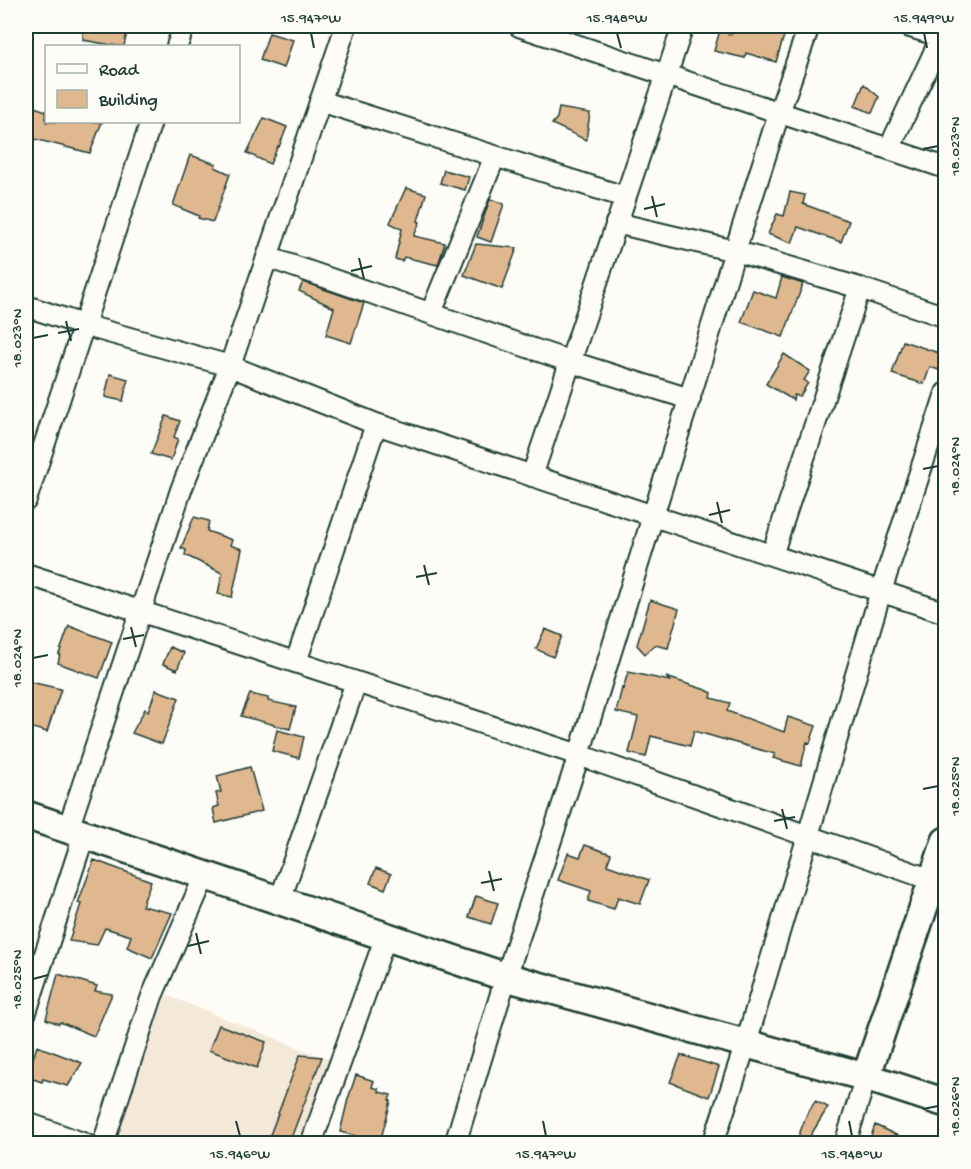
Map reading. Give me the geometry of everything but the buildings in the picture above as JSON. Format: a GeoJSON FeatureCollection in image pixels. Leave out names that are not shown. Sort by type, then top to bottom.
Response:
{"type":"FeatureCollection","features":[{"type":"Feature","properties":{"kind":"street"},"geometry":{"type":"LineString","coordinates":[[177,45],[184,26]]}},
{"type":"Feature","properties":{"kind":"street"},"geometry":{"type":"LineString","coordinates":[[26,1012],[141,611],[181,490],[230,366],[346,26]]}},
{"type":"Feature","properties":{"kind":"street"},"geometry":{"type":"LineString","coordinates":[[519,26],[945,168]]}},
{"type":"Feature","properties":{"kind":"street"},"geometry":{"type":"LineString","coordinates":[[532,476],[683,26]]}},
{"type":"Feature","properties":{"kind":"street"},"geometry":{"type":"LineString","coordinates":[[455,1143],[506,976],[579,755],[735,251],[808,26]]}},
{"type":"Feature","properties":{"kind":"street"},"geometry":{"type":"LineString","coordinates":[[889,149],[944,34],[907,26]]}},
{"type":"Feature","properties":{"kind":"street"},"geometry":{"type":"LineString","coordinates":[[320,101],[625,197]]}},
{"type":"Feature","properties":{"kind":"street"},"geometry":{"type":"LineString","coordinates":[[26,500],[32,456],[83,325],[151,123]]}},
{"type":"Feature","properties":{"kind":"street"},"geometry":{"type":"LineString","coordinates":[[431,313],[495,156]]}},
{"type":"Feature","properties":{"kind":"street"},"geometry":{"type":"LineString","coordinates":[[616,223],[735,251],[860,288],[945,317]]}},
{"type":"Feature","properties":{"kind":"street"},"geometry":{"type":"LineString","coordinates":[[267,257],[571,362],[690,399]]}},
{"type":"Feature","properties":{"kind":"street"},"geometry":{"type":"LineString","coordinates":[[772,555],[860,288]]}},
{"type":"Feature","properties":{"kind":"street"},"geometry":{"type":"LineString","coordinates":[[26,306],[83,325],[230,366],[376,424],[945,612]]}},
{"type":"Feature","properties":{"kind":"street"},"geometry":{"type":"LineString","coordinates":[[713,1143],[746,1043],[881,591],[945,393]]}},
{"type":"Feature","properties":{"kind":"street"},"geometry":{"type":"LineString","coordinates":[[296,662],[376,424]]}},
{"type":"Feature","properties":{"kind":"street"},"geometry":{"type":"LineString","coordinates":[[26,574],[579,755],[939,883]]}},
{"type":"Feature","properties":{"kind":"street"},"geometry":{"type":"LineString","coordinates":[[280,900],[356,682]]}},
{"type":"Feature","properties":{"kind":"street"},"geometry":{"type":"LineString","coordinates":[[26,815],[506,976],[866,1077],[945,1103]]}},
{"type":"Feature","properties":{"kind":"street"},"geometry":{"type":"LineString","coordinates":[[845,1143],[866,1077],[939,883],[945,841]]}},
{"type":"Feature","properties":{"kind":"street"},"geometry":{"type":"LineString","coordinates":[[103,1143],[152,996],[205,875]]}},
{"type":"Feature","properties":{"kind":"street"},"geometry":{"type":"LineString","coordinates":[[311,1143],[386,936]]}},
{"type":"Feature","properties":{"kind":"street"},"geometry":{"type":"LineString","coordinates":[[26,1121],[85,1143]]}},
{"type":"Feature","properties":{"kind":"shaded area"},"geometry":{"type":"Polygon","coordinates":[[[166,995],[322,1057],[333,1059],[300,1143],[113,1144],[166,995]]]}}]}
